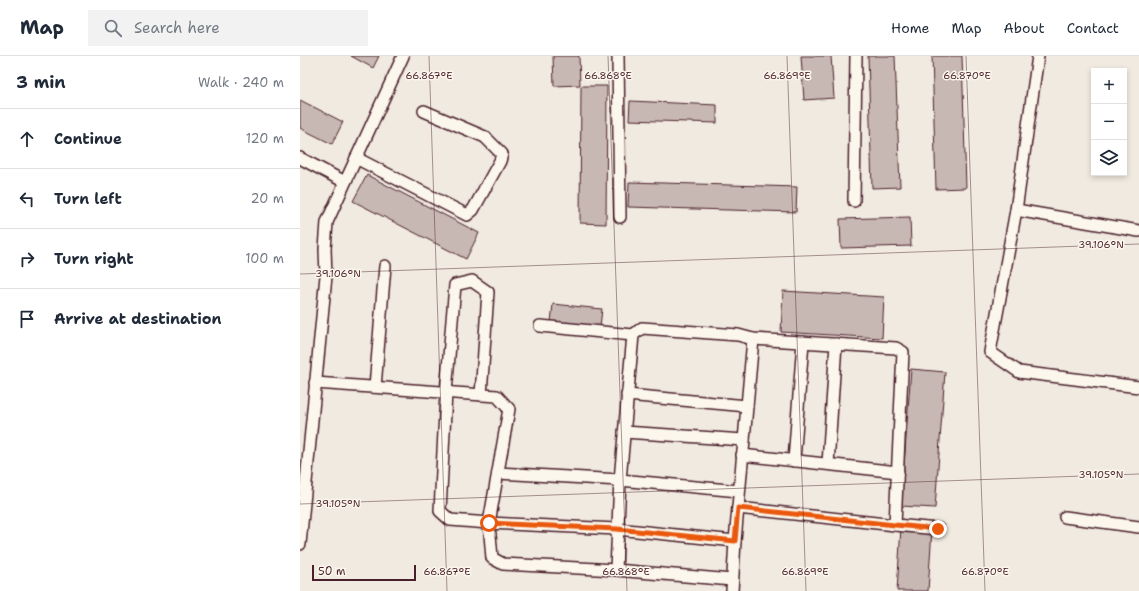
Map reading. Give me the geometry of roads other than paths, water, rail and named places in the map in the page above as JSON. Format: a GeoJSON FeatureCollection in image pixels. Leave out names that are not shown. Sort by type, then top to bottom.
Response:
{"type":"FeatureCollection","features":[{"type":"Feature","properties":{"kind":"street"},"geometry":{"type":"LineString","coordinates":[[300,544],[326,276],[326,222],[403,56]]}},
{"type":"Feature","properties":{"kind":"street"},"geometry":{"type":"LineString","coordinates":[[618,56],[620,217]]}},
{"type":"Feature","properties":{"kind":"street"},"geometry":{"type":"LineString","coordinates":[[854,202],[856,56]]}},
{"type":"Feature","properties":{"kind":"street"},"geometry":{"type":"LineString","coordinates":[[1038,56],[1016,210],[990,352],[1019,372],[1139,387]]}},
{"type":"Feature","properties":{"kind":"street"},"geometry":{"type":"LineString","coordinates":[[356,158],[467,215],[473,210],[500,161],[502,154],[485,137],[424,111]]}},
{"type":"Feature","properties":{"kind":"street"},"geometry":{"type":"LineString","coordinates":[[300,158],[345,182]]}},
{"type":"Feature","properties":{"kind":"street"},"geometry":{"type":"LineString","coordinates":[[1016,210],[1139,231]]}},
{"type":"Feature","properties":{"kind":"street"},"geometry":{"type":"LineString","coordinates":[[375,387],[385,266]]}},
{"type":"Feature","properties":{"kind":"street"},"geometry":{"type":"LineString","coordinates":[[481,395],[488,292],[472,281],[455,285],[446,392],[440,511],[450,520],[617,529],[735,541]]}},
{"type":"Feature","properties":{"kind":"street"},"geometry":{"type":"LineString","coordinates":[[540,326],[633,335],[642,328],[738,335],[753,339],[896,348],[904,352],[895,525]]}},
{"type":"Feature","properties":{"kind":"street"},"geometry":{"type":"LineString","coordinates":[[616,570],[620,480],[633,335]]}},
{"type":"Feature","properties":{"kind":"street"},"geometry":{"type":"LineString","coordinates":[[732,591],[742,455],[753,339]]}},
{"type":"Feature","properties":{"kind":"street"},"geometry":{"type":"LineString","coordinates":[[794,461],[803,342]]}},
{"type":"Feature","properties":{"kind":"street"},"geometry":{"type":"LineString","coordinates":[[828,464],[836,344]]}},
{"type":"Feature","properties":{"kind":"street"},"geometry":{"type":"LineString","coordinates":[[315,383],[497,396],[508,409],[489,523],[492,558],[503,564],[616,570],[732,580]]}},
{"type":"Feature","properties":{"kind":"street"},"geometry":{"type":"LineString","coordinates":[[627,396],[747,406]]}},
{"type":"Feature","properties":{"kind":"street"},"geometry":{"type":"LineString","coordinates":[[624,432],[744,440]]}},
{"type":"Feature","properties":{"kind":"street"},"geometry":{"type":"LineString","coordinates":[[742,455],[898,472]]}},
{"type":"Feature","properties":{"kind":"street"},"geometry":{"type":"LineString","coordinates":[[498,473],[620,480],[739,491]]}},
{"type":"Feature","properties":{"kind":"street"},"geometry":{"type":"LineString","coordinates":[[738,508],[938,529]]}},
{"type":"Feature","properties":{"kind":"street"},"geometry":{"type":"LineString","coordinates":[[1066,517],[1139,527]]}}]}
